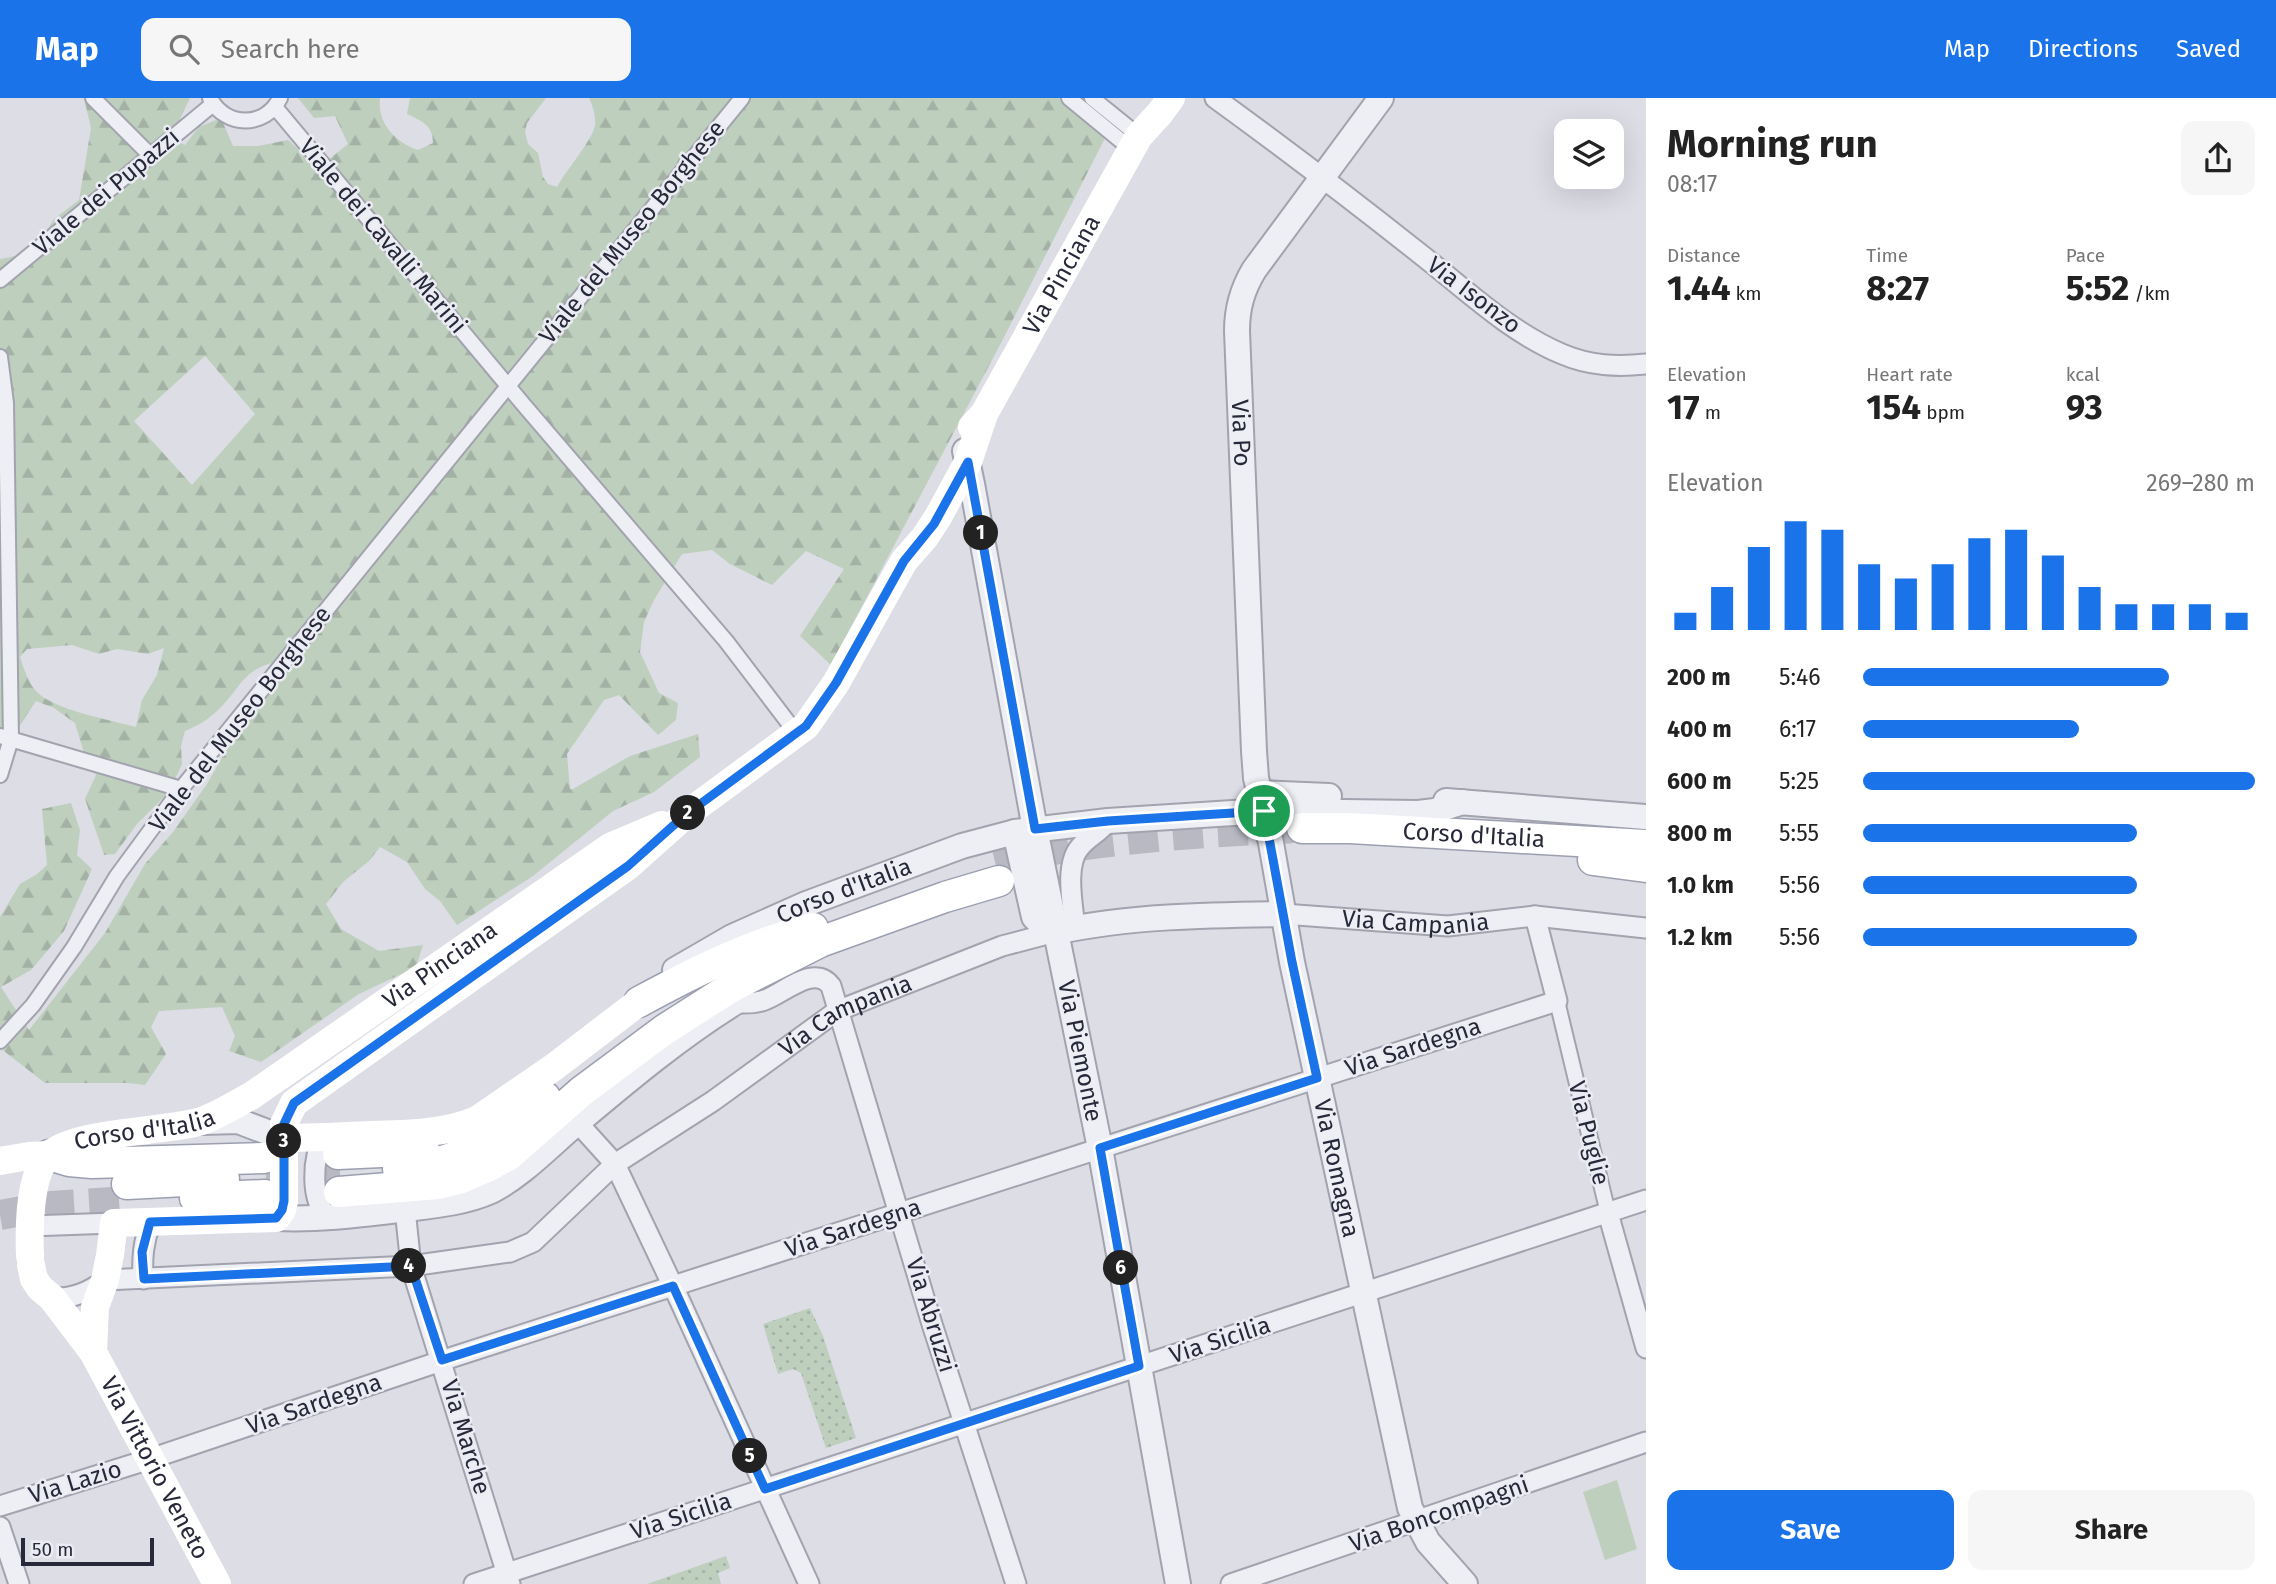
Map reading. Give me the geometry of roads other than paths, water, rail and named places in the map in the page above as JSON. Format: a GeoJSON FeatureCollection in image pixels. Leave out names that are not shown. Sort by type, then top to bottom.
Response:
{"type":"FeatureCollection","features":[{"type":"Feature","properties":{"kind":"main road","name":"Via Pinciana"},"geometry":{"type":"LineString","coordinates":[[1135,142],[1148,98]]}},
{"type":"Feature","properties":{"kind":"main road","name":"Via Pinciana"},"geometry":{"type":"LineString","coordinates":[[271,1177],[286,1116],[299,1099],[628,866],[684,816],[797,734],[824,703],[904,561],[934,524],[984,414],[1135,142],[1171,98]]}},
{"type":"Feature","properties":{"kind":"main road","name":"Via Pinciana"},"geometry":{"type":"LineString","coordinates":[[199,1122],[251,1096],[610,847],[684,816]]}},
{"type":"Feature","properties":{"kind":"main road"},"geometry":{"type":"LineString","coordinates":[[1421,833],[1646,824]]}},
{"type":"Feature","properties":{"kind":"main road","name":"Corso d'Italia"},"geometry":{"type":"LineString","coordinates":[[1646,845],[1350,828],[1304,837],[1409,848],[1593,859],[1646,865]]}},
{"type":"Feature","properties":{"kind":"main road","name":"Corso d'Italia"},"geometry":{"type":"LineString","coordinates":[[123,1203],[271,1177],[334,1175],[425,1186],[449,1182],[478,1171],[509,1155],[582,1091],[664,1030],[733,986],[820,942],[884,919],[997,871],[925,885],[813,928],[725,972],[665,1009],[560,1084],[514,1123],[490,1139],[334,1175]]}},
{"type":"Feature","properties":{"kind":"main road"},"geometry":{"type":"LineString","coordinates":[[734,1003],[884,919]]}},
{"type":"Feature","properties":{"kind":"main road"},"geometry":{"type":"LineString","coordinates":[[639,1002],[719,960],[776,938],[813,928]]}},
{"type":"Feature","properties":{"kind":"main road","name":"Corso d'Italia"},"geometry":{"type":"LineString","coordinates":[[334,1175],[419,1133],[466,1125],[486,1115],[639,1002]]}},
{"type":"Feature","properties":{"kind":"main road"},"geometry":{"type":"LineString","coordinates":[[605,1075],[692,1030]]}},
{"type":"Feature","properties":{"kind":"main road","name":"Corso d'Italia"},"geometry":{"type":"LineString","coordinates":[[0,1161],[49,1155],[90,1139],[199,1122]]}},
{"type":"Feature","properties":{"kind":"main road"},"geometry":{"type":"LineString","coordinates":[[30,1226],[35,1185],[42,1164],[49,1155],[69,1161],[271,1177]]}},
{"type":"Feature","properties":{"kind":"main road","name":"Corso d'Italia"},"geometry":{"type":"LineString","coordinates":[[123,1203],[150,1222],[271,1177]]}},
{"type":"Feature","properties":{"kind":"main road"},"geometry":{"type":"LineString","coordinates":[[93,1352],[95,1307],[123,1203]]}},
{"type":"Feature","properties":{"kind":"main road","name":"Via Vittorio Veneto"},"geometry":{"type":"LineString","coordinates":[[30,1226],[30,1260],[38,1285],[52,1298],[93,1352],[216,1584]]}},
{"type":"Feature","properties":{"kind":"street"},"geometry":{"type":"LineString","coordinates":[[93,98],[151,156]]}},
{"type":"Feature","properties":{"kind":"street","name":"Viale del Museo Borghese"},"geometry":{"type":"LineString","coordinates":[[0,1041],[33,1005],[67,957],[117,876],[181,789],[742,98]]}},
{"type":"Feature","properties":{"kind":"street"},"geometry":{"type":"LineString","coordinates":[[1069,98],[1135,142]]}},
{"type":"Feature","properties":{"kind":"street"},"geometry":{"type":"LineString","coordinates":[[1092,98],[1135,142]]}},
{"type":"Feature","properties":{"kind":"street","name":"Via Isonzo"},"geometry":{"type":"LineString","coordinates":[[1215,98],[1322,176],[1502,318],[1543,345],[1594,364],[1623,366],[1646,363]]}},
{"type":"Feature","properties":{"kind":"street","name":"Via Po"},"geometry":{"type":"LineString","coordinates":[[1262,802],[1254,751],[1238,312],[1241,295],[1254,270],[1381,98]]}},
{"type":"Feature","properties":{"kind":"street"},"geometry":{"type":"LineString","coordinates":[[211,101],[231,119],[248,121],[264,116],[278,102]]}},
{"type":"Feature","properties":{"kind":"street","name":"Viale dei Pupazzi"},"geometry":{"type":"LineString","coordinates":[[0,280],[151,156],[211,101]]}},
{"type":"Feature","properties":{"kind":"street","name":"Viale dei Cavalli Marini"},"geometry":{"type":"LineString","coordinates":[[278,102],[491,366],[726,641],[797,734]]}},
{"type":"Feature","properties":{"kind":"street"},"geometry":{"type":"LineString","coordinates":[[0,357],[6,403],[8,541],[5,738],[0,775]]}},
{"type":"Feature","properties":{"kind":"street","name":"Via Piemonte"},"geometry":{"type":"LineString","coordinates":[[965,451],[1025,830],[1065,930],[1100,1148],[1178,1584]]}},
{"type":"Feature","properties":{"kind":"street"},"geometry":{"type":"LineString","coordinates":[[0,555],[8,541]]}},
{"type":"Feature","properties":{"kind":"street"},"geometry":{"type":"LineString","coordinates":[[5,738],[181,789]]}},
{"type":"Feature","properties":{"kind":"street","name":"Corso d'Italia"},"geometry":{"type":"LineString","coordinates":[[639,1002],[680,967],[755,925],[962,846],[1025,830],[1262,802],[1462,802],[1646,817]]}},
{"type":"Feature","properties":{"kind":"street","name":"Via Romagna"},"geometry":{"type":"LineString","coordinates":[[1262,802],[1317,1078],[1410,1508],[1428,1542],[1465,1584]]}},
{"type":"Feature","properties":{"kind":"street"},"geometry":{"type":"LineString","coordinates":[[1065,930],[1072,887],[1073,856],[1108,821]]}},
{"type":"Feature","properties":{"kind":"street","name":"Via Campania"},"geometry":{"type":"LineString","coordinates":[[108,1265],[144,1279],[411,1266],[510,1252],[533,1242],[615,1164],[713,1101],[838,1011],[1002,946],[1065,930],[1167,918],[1283,914],[1448,926],[1535,916],[1646,928]]}},
{"type":"Feature","properties":{"kind":"street","name":"Via Puglie"},"geometry":{"type":"LineString","coordinates":[[1535,916],[1608,1213],[1646,1348]]}},
{"type":"Feature","properties":{"kind":"street","name":"Via Abruzzi"},"geometry":{"type":"LineString","coordinates":[[734,1003],[761,1002],[815,977],[822,978],[829,984],[1016,1584]]}},
{"type":"Feature","properties":{"kind":"street","name":"Via Sardegna"},"geometry":{"type":"LineString","coordinates":[[150,1459],[442,1360],[1557,1001]]}},
{"type":"Feature","properties":{"kind":"street","name":"Corso d'Italia"},"geometry":{"type":"LineString","coordinates":[[199,1122],[238,1121],[271,1177],[334,1175],[405,1209],[463,1200],[493,1189],[514,1176],[692,1030],[734,1003]]}},
{"type":"Feature","properties":{"kind":"street"},"geometry":{"type":"LineString","coordinates":[[577,1122],[615,1164],[809,1584]]}},
{"type":"Feature","properties":{"kind":"street","name":"Via Sicilia"},"geometry":{"type":"LineString","coordinates":[[474,1584],[509,1578],[765,1489],[1646,1200]]}},
{"type":"Feature","properties":{"kind":"street","name":"Corso d'Italia"},"geometry":{"type":"LineString","coordinates":[[30,1226],[71,1226],[123,1203]]}},
{"type":"Feature","properties":{"kind":"street","name":"Via Marche"},"geometry":{"type":"LineString","coordinates":[[405,1209],[411,1266],[509,1578]]}},
{"type":"Feature","properties":{"kind":"street"},"geometry":{"type":"LineString","coordinates":[[144,1279],[142,1252],[150,1222]]}},
{"type":"Feature","properties":{"kind":"street"},"geometry":{"type":"LineString","coordinates":[[52,1298],[76,1296],[92,1289],[108,1265]]}},
{"type":"Feature","properties":{"kind":"street","name":"Via Boncompagni"},"geometry":{"type":"LineString","coordinates":[[1231,1584],[1646,1442]]}},
{"type":"Feature","properties":{"kind":"street","name":"Via Lazio"},"geometry":{"type":"LineString","coordinates":[[0,1506],[150,1459]]}},
{"type":"Feature","properties":{"kind":"street"},"geometry":{"type":"LineString","coordinates":[[0,1527],[19,1584]]}},
{"type":"Feature","properties":{"kind":"tunnel"},"geometry":{"type":"LineString","coordinates":[[995,862],[1108,842],[1186,834],[1302,828]]}},
{"type":"Feature","properties":{"kind":"tunnel"},"geometry":{"type":"LineString","coordinates":[[266,1177],[340,1174]]}},
{"type":"Feature","properties":{"kind":"tunnel"},"geometry":{"type":"LineString","coordinates":[[0,1215],[51,1206],[128,1201]]}}]}
